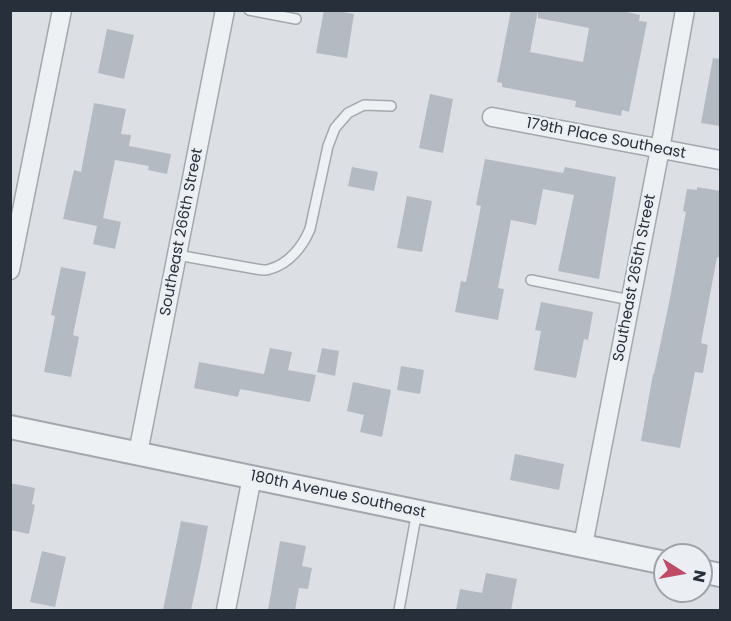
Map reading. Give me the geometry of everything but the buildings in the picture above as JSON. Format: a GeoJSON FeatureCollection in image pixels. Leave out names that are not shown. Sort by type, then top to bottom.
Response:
{"type":"FeatureCollection","features":[{"type":"Feature","properties":{"kind":"street"},"geometry":{"type":"LineString","coordinates":[[10,270],[62,10]]}},
{"type":"Feature","properties":{"kind":"street","name":"Southeast 266th Street"},"geometry":{"type":"LineString","coordinates":[[138,453],[225,10]]}},
{"type":"Feature","properties":{"kind":"street","name":"Southeast 265th Street"},"geometry":{"type":"LineString","coordinates":[[583,545],[685,10]]}},
{"type":"Feature","properties":{"kind":"street","name":"179th Place Southeast"},"geometry":{"type":"LineString","coordinates":[[492,117],[720,160]]}},
{"type":"Feature","properties":{"kind":"street","name":"180th Avenue Southeast"},"geometry":{"type":"LineString","coordinates":[[10,427],[653,560]]}},
{"type":"Feature","properties":{"kind":"street"},"geometry":{"type":"LineString","coordinates":[[226,610],[252,477]]}},
{"type":"Feature","properties":{"kind":"lane"},"geometry":{"type":"LineString","coordinates":[[249,10],[296,19]]}},
{"type":"Feature","properties":{"kind":"lane"},"geometry":{"type":"LineString","coordinates":[[177,255],[256,269],[268,270],[283,264],[307,238],[328,146],[335,128],[348,113],[364,105],[390,106]]}},
{"type":"Feature","properties":{"kind":"lane"},"geometry":{"type":"LineString","coordinates":[[531,280],[630,300]]}},
{"type":"Feature","properties":{"kind":"lane"},"geometry":{"type":"LineString","coordinates":[[399,610],[417,511]]}}]}
